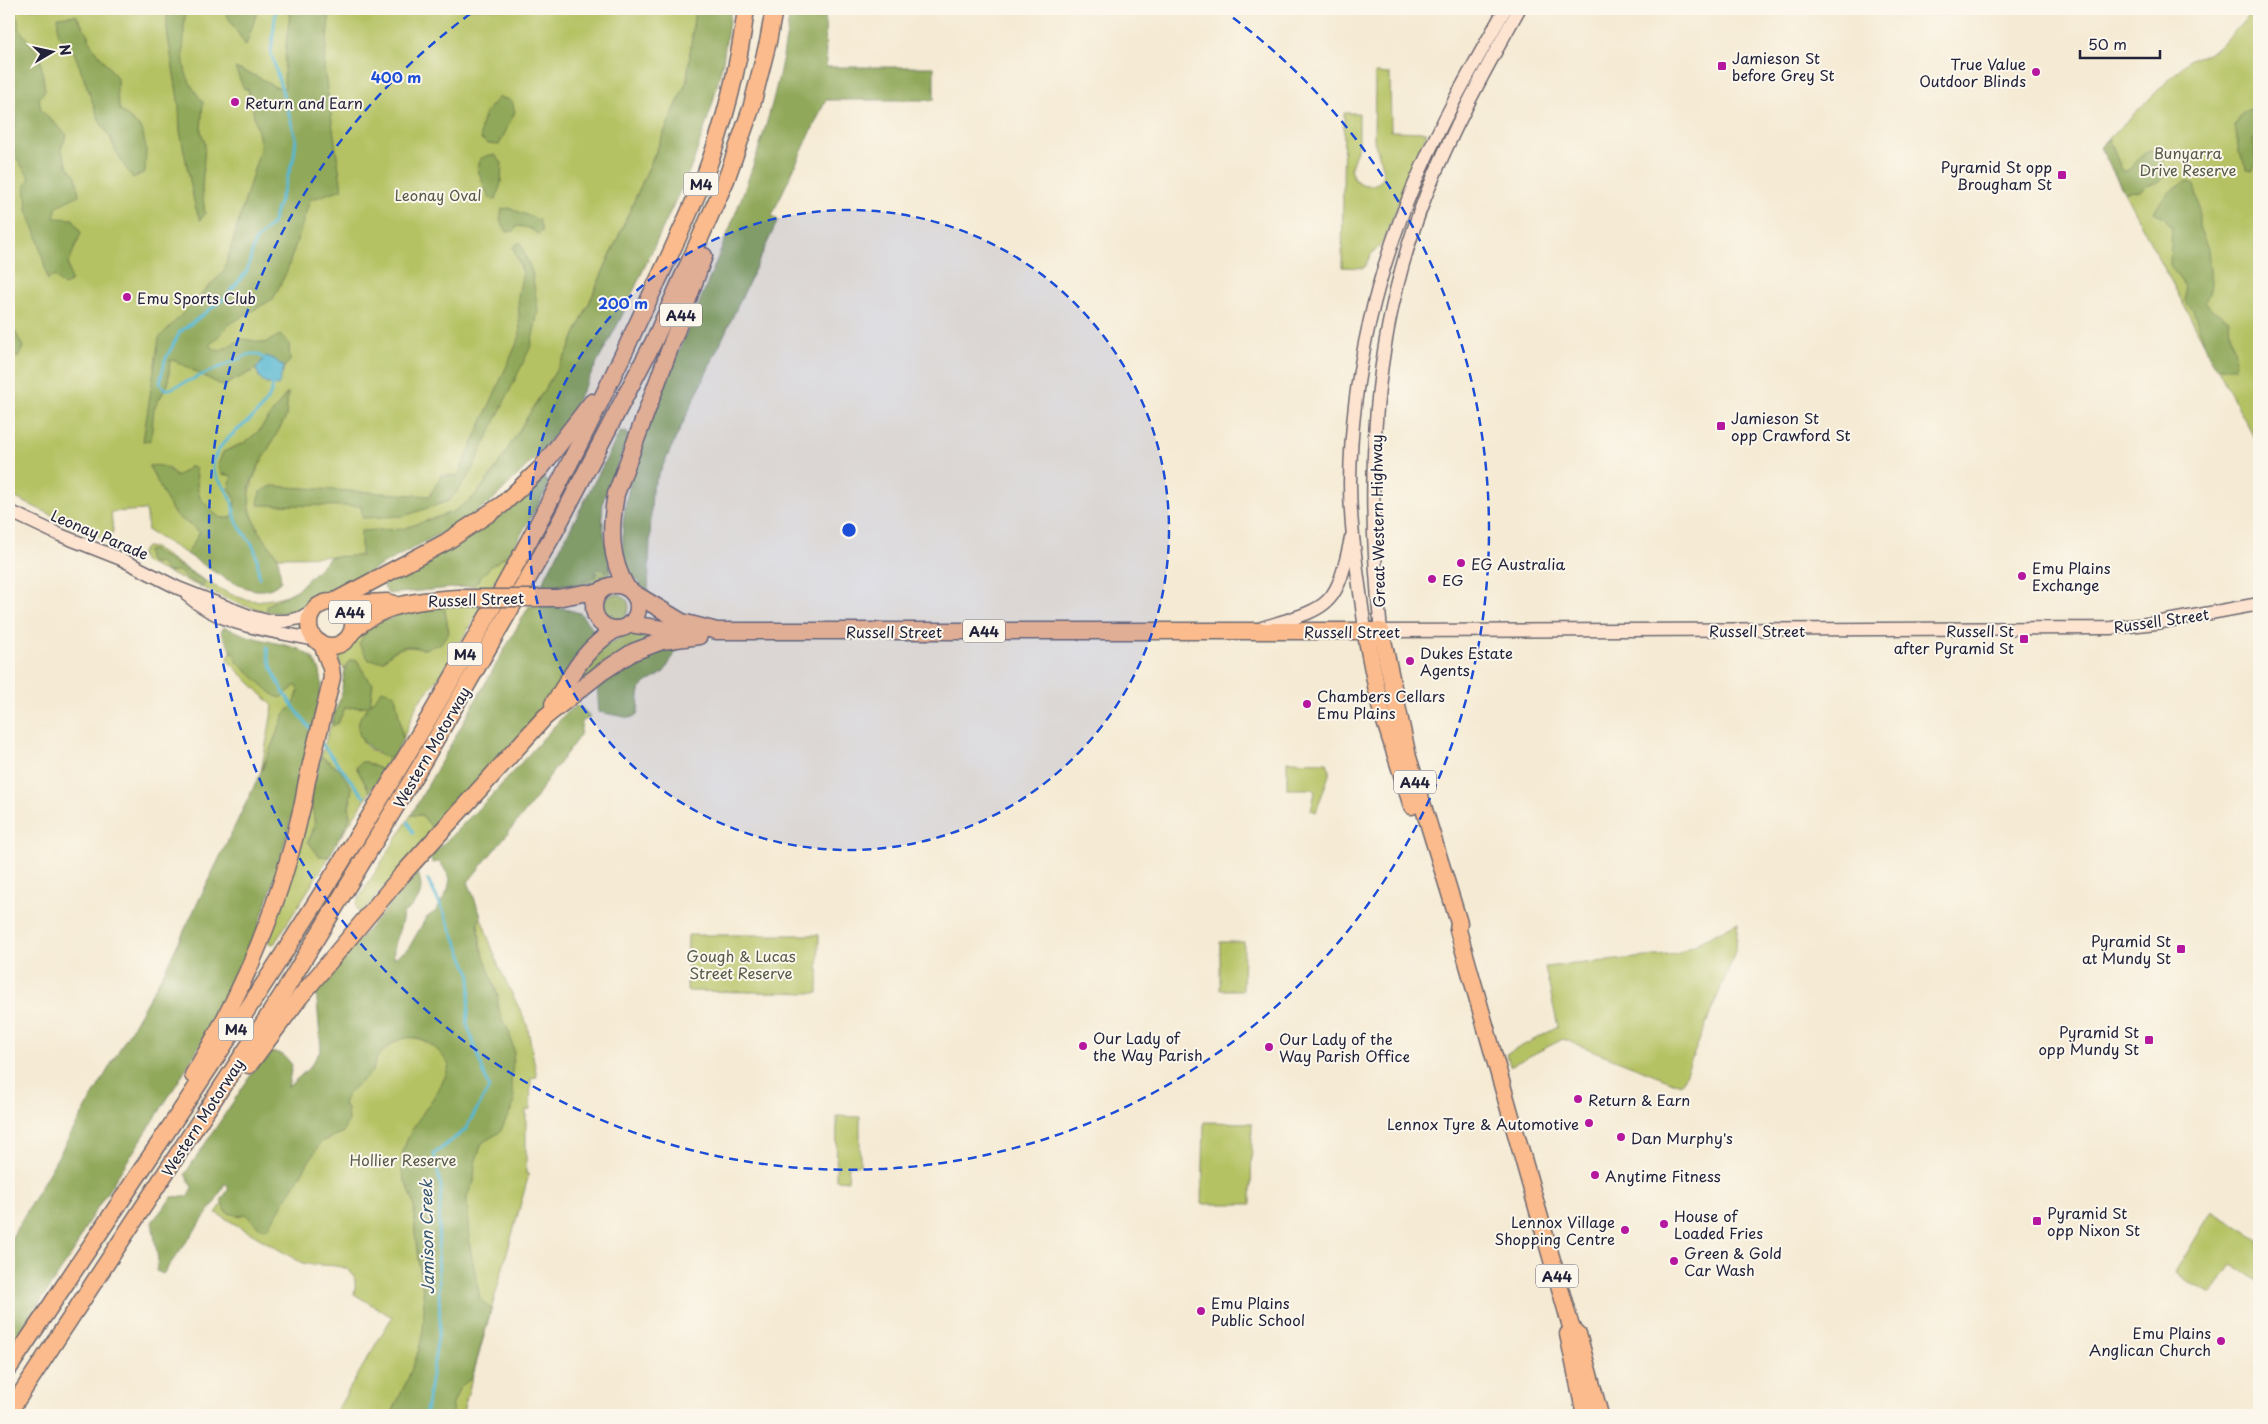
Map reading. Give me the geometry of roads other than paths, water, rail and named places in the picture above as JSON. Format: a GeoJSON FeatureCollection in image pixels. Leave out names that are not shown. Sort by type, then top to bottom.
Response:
{"type":"FeatureCollection","features":[{"type":"Feature","properties":{"kind":"highway","name":"Western Motorway"},"geometry":{"type":"LineString","coordinates":[[9,1368],[249,1009],[368,818],[538,526],[610,385],[706,173],[733,82],[746,9]]}},
{"type":"Feature","properties":{"kind":"highway","name":"Western Motorway"},"geometry":{"type":"LineString","coordinates":[[9,1412],[282,994],[380,835],[549,542],[654,341],[740,143],[768,42],[774,9]]}},
{"type":"Feature","properties":{"kind":"highway","name":"A44"},"geometry":{"type":"LineString","coordinates":[[594,611],[602,624],[623,626],[635,617],[637,609],[636,600],[618,574],[613,556],[612,532],[616,494],[707,246],[746,152],[769,71],[768,42]]}},
{"type":"Feature","properties":{"kind":"highway","name":"M4"},"geometry":{"type":"LineString","coordinates":[[338,603],[446,542],[503,504],[541,468],[569,434],[588,410],[605,379],[625,350]]}},
{"type":"Feature","properties":{"kind":"highway","name":"A44"},"geometry":{"type":"LineString","coordinates":[[598,593],[611,585],[629,590]]}},
{"type":"Feature","properties":{"kind":"highway","name":"Russell Street"},"geometry":{"type":"LineString","coordinates":[[629,590],[682,622],[716,631],[1373,630]]}},
{"type":"Feature","properties":{"kind":"highway","name":"Russell Street"},"geometry":{"type":"LineString","coordinates":[[352,632],[370,618],[396,605],[459,598],[557,598],[584,593],[598,593]]}},
{"type":"Feature","properties":{"kind":"highway"},"geometry":{"type":"LineString","coordinates":[[594,611],[594,602],[598,593]]}},
{"type":"Feature","properties":{"kind":"highway","name":"Russell Street"},"geometry":{"type":"LineString","coordinates":[[557,598],[594,611]]}},
{"type":"Feature","properties":{"kind":"highway","name":"Russell Street"},"geometry":{"type":"LineString","coordinates":[[338,603],[386,602],[396,605]]}},
{"type":"Feature","properties":{"kind":"highway","name":"A44"},"geometry":{"type":"LineString","coordinates":[[322,603],[338,603],[351,613],[353,619],[352,632],[348,638],[336,646],[319,642],[310,630],[309,624],[312,612],[322,603]]}},
{"type":"Feature","properties":{"kind":"highway","name":"M4"},"geometry":{"type":"LineString","coordinates":[[545,717],[583,656],[600,640],[623,626]]}},
{"type":"Feature","properties":{"kind":"highway","name":"Russell Street"},"geometry":{"type":"LineString","coordinates":[[623,626],[699,636],[716,631]]}},
{"type":"Feature","properties":{"kind":"highway","name":"Great Western Highway"},"geometry":{"type":"LineString","coordinates":[[1373,630],[1380,706],[1399,771],[1453,925],[1458,930],[1571,1327],[1578,1334],[1600,1415]]}},
{"type":"Feature","properties":{"kind":"highway","name":"M4"},"geometry":{"type":"LineString","coordinates":[[114,1250],[154,1204],[268,1037],[318,975],[401,876],[545,717],[602,672],[633,652],[662,641],[699,636]]}},
{"type":"Feature","properties":{"kind":"highway"},"geometry":{"type":"LineString","coordinates":[[97,1236],[113,1197],[192,1077],[234,1001],[256,952],[278,890],[303,806],[307,779],[332,678],[331,668],[319,642]]}},
{"type":"Feature","properties":{"kind":"highway","name":"Great Western Highway"},"geometry":{"type":"LineString","coordinates":[[1571,1327],[1567,1336],[1585,1415]]}},
{"type":"Feature","properties":{"kind":"main road","name":"Great Western Highway"},"geometry":{"type":"LineString","coordinates":[[1373,630],[1353,528],[1350,482],[1358,384],[1370,322],[1388,254],[1413,187],[1430,148],[1459,91],[1505,9]]}},
{"type":"Feature","properties":{"kind":"main road","name":"Great Western Highway"},"geometry":{"type":"LineString","coordinates":[[1373,630],[1376,565],[1373,472],[1378,383],[1388,322],[1406,254],[1429,187],[1472,92],[1519,9]]}},
{"type":"Feature","properties":{"kind":"main road","name":"Leonay Parade"},"geometry":{"type":"LineString","coordinates":[[9,511],[60,535],[121,559],[178,588],[252,617],[268,621],[293,620],[312,612]]}},
{"type":"Feature","properties":{"kind":"main road","name":"Russell Street"},"geometry":{"type":"LineString","coordinates":[[1252,631],[1311,612],[1328,601],[1342,579],[1353,528]]}},
{"type":"Feature","properties":{"kind":"main road","name":"Leonay Parade"},"geometry":{"type":"LineString","coordinates":[[178,588],[197,605],[218,616],[253,629],[319,642]]}},
{"type":"Feature","properties":{"kind":"main road","name":"Russell Street"},"geometry":{"type":"LineString","coordinates":[[1373,630],[2111,628],[2147,624],[2259,604]]}},
{"type":"Feature","properties":{"kind":"water"},"geometry":{"type":"Polygon","coordinates":[[[266,356],[274,359],[284,367],[278,386],[264,381],[256,369],[266,356]]]}},
{"type":"Feature","properties":{"kind":"waterway","name":"Jamison Creek"},"geometry":{"type":"LineString","coordinates":[[267,360],[257,354],[250,354],[170,389],[164,389],[160,383],[165,360],[180,332],[225,298],[247,271],[255,241],[272,224],[294,157],[296,138],[271,53],[276,9]]}},
{"type":"Feature","properties":{"kind":"waterway","name":"Jamison Creek"},"geometry":{"type":"LineString","coordinates":[[259,578],[254,548],[237,522],[230,496],[216,476],[213,463],[217,452],[224,442],[262,407],[270,396],[274,382]]}},
{"type":"Feature","properties":{"kind":"waterway","name":"Jamison Creek"},"geometry":{"type":"LineString","coordinates":[[267,647],[273,670],[284,693],[314,733]]}},
{"type":"Feature","properties":{"kind":"waterway","name":"Jamison Creek"},"geometry":{"type":"LineString","coordinates":[[322,744],[364,797]]}},
{"type":"Feature","properties":{"kind":"waterway","name":"Jamison Creek"},"geometry":{"type":"LineString","coordinates":[[408,822],[413,833]]}},
{"type":"Feature","properties":{"kind":"waterway","name":"Jamison Creek"},"geometry":{"type":"LineString","coordinates":[[422,1415],[426,1412],[440,1324],[438,1248],[441,1187],[434,1154],[465,1130],[489,1088],[467,1024],[471,976],[428,880]]}},
{"type":"Feature","properties":{"kind":"place","name":"Jamieson St before Grey St"},"geometry":{"type":"Point","coordinates":[1722,66]}},
{"type":"Feature","properties":{"kind":"place","name":"True Value Outdoor Blinds"},"geometry":{"type":"Point","coordinates":[2036,72]}},
{"type":"Feature","properties":{"kind":"place","name":"Return and Earn"},"geometry":{"type":"Point","coordinates":[235,102]}},
{"type":"Feature","properties":{"kind":"place","name":"Pyramid St opp Brougham St"},"geometry":{"type":"Point","coordinates":[2062,175]}},
{"type":"Feature","properties":{"kind":"place","name":"Emu Sports Club"},"geometry":{"type":"Point","coordinates":[127,297]}},
{"type":"Feature","properties":{"kind":"place","name":"Jamieson St opp Crawford St"},"geometry":{"type":"Point","coordinates":[1721,426]}},
{"type":"Feature","properties":{"kind":"place","name":"EG Australia"},"geometry":{"type":"Point","coordinates":[1461,563]}},
{"type":"Feature","properties":{"kind":"place","name":"Emu Plains Exchange"},"geometry":{"type":"Point","coordinates":[2022,576]}},
{"type":"Feature","properties":{"kind":"place","name":"EG"},"geometry":{"type":"Point","coordinates":[1432,579]}},
{"type":"Feature","properties":{"kind":"place","name":"Russell St after Pyramid St"},"geometry":{"type":"Point","coordinates":[2024,639]}},
{"type":"Feature","properties":{"kind":"place","name":"Dukes Estate Agents"},"geometry":{"type":"Point","coordinates":[1410,661]}},
{"type":"Feature","properties":{"kind":"place","name":"Chambers Cellars Emu Plains"},"geometry":{"type":"Point","coordinates":[1307,704]}},
{"type":"Feature","properties":{"kind":"place","name":"Pyramid St at Mundy St"},"geometry":{"type":"Point","coordinates":[2181,949]}},
{"type":"Feature","properties":{"kind":"place","name":"Pyramid St opp Mundy St"},"geometry":{"type":"Point","coordinates":[2149,1040]}},
{"type":"Feature","properties":{"kind":"place","name":"Our Lady of the Way Parish"},"geometry":{"type":"Point","coordinates":[1083,1046]}},
{"type":"Feature","properties":{"kind":"place","name":"Our Lady of the Way Parish Office"},"geometry":{"type":"Point","coordinates":[1269,1047]}},
{"type":"Feature","properties":{"kind":"place","name":"Return & Earn"},"geometry":{"type":"Point","coordinates":[1578,1099]}},
{"type":"Feature","properties":{"kind":"place","name":"Lennox Tyre & Automotive"},"geometry":{"type":"Point","coordinates":[1589,1123]}},
{"type":"Feature","properties":{"kind":"place","name":"Dan Murphy's"},"geometry":{"type":"Point","coordinates":[1621,1137]}},
{"type":"Feature","properties":{"kind":"place","name":"Anytime Fitness"},"geometry":{"type":"Point","coordinates":[1595,1175]}},
{"type":"Feature","properties":{"kind":"place","name":"Pyramid St opp Nixon St"},"geometry":{"type":"Point","coordinates":[2037,1221]}},
{"type":"Feature","properties":{"kind":"place","name":"House of Loaded Fries"},"geometry":{"type":"Point","coordinates":[1664,1224]}},
{"type":"Feature","properties":{"kind":"place","name":"Lennox Village Shopping Centre"},"geometry":{"type":"Point","coordinates":[1625,1230]}},
{"type":"Feature","properties":{"kind":"place","name":"Green & Gold Car Wash"},"geometry":{"type":"Point","coordinates":[1674,1261]}},
{"type":"Feature","properties":{"kind":"place","name":"Emu Plains Public School"},"geometry":{"type":"Point","coordinates":[1201,1311]}},
{"type":"Feature","properties":{"kind":"place","name":"Emu Plains Anglican Church"},"geometry":{"type":"Point","coordinates":[2221,1341]}},
{"type":"Feature","properties":{"kind":"park label","name":"Bunyarra Drive Reserve"},"geometry":{"type":"Point","coordinates":[2188,160]}},
{"type":"Feature","properties":{"kind":"park label","name":"Leonay Oval"},"geometry":{"type":"Point","coordinates":[438,194]}},
{"type":"Feature","properties":{"kind":"park label","name":"Gough & Lucas Street Reserve"},"geometry":{"type":"Point","coordinates":[741,964]}},
{"type":"Feature","properties":{"kind":"park label","name":"Hollier Reserve"},"geometry":{"type":"Point","coordinates":[403,1159]}}]}
